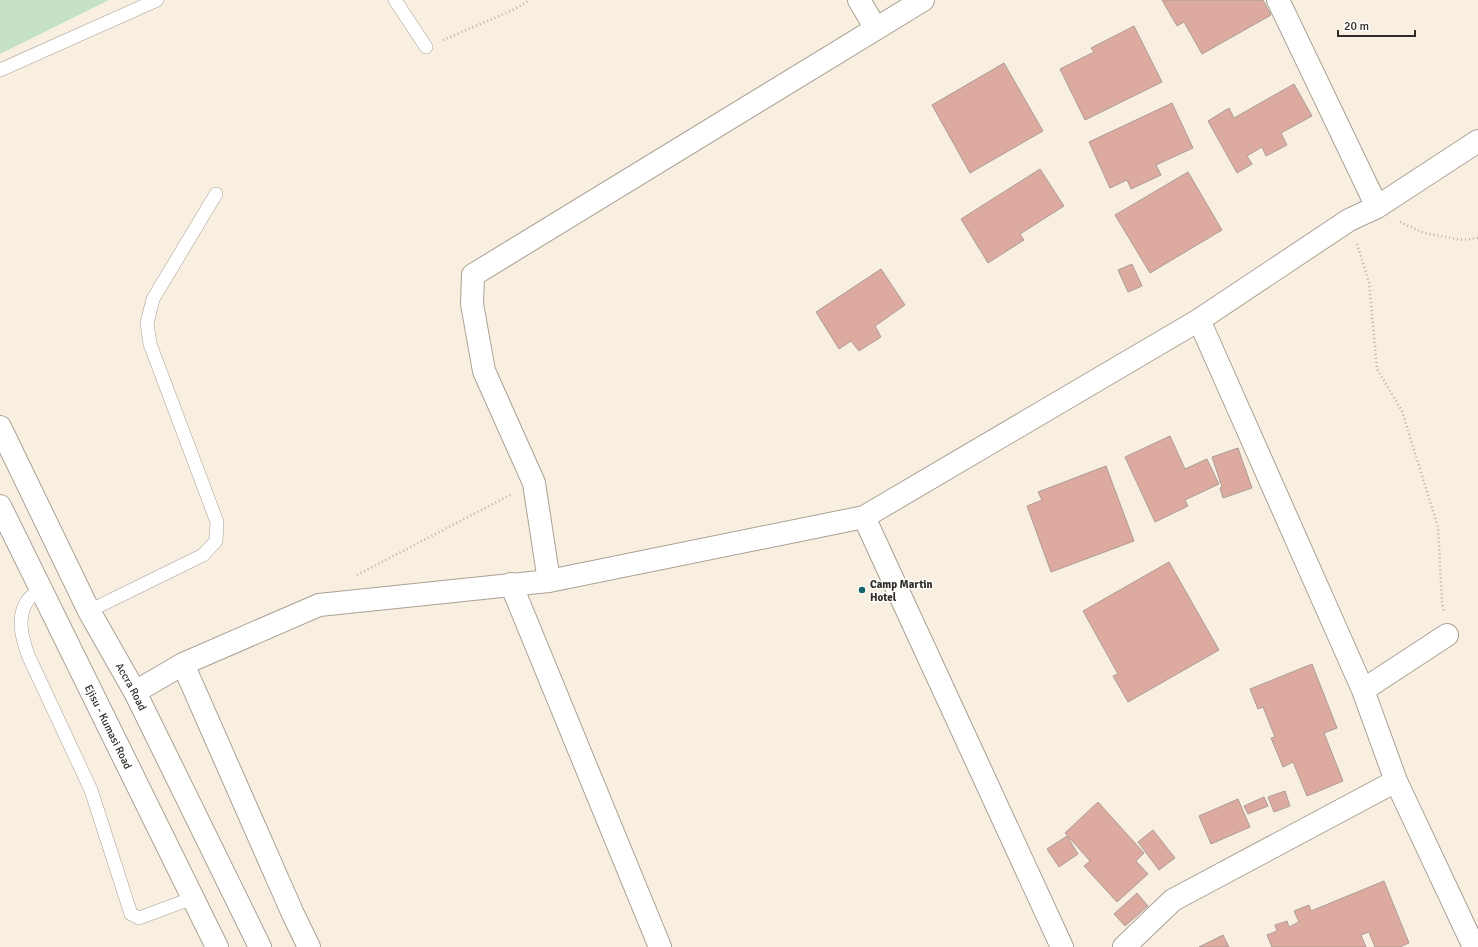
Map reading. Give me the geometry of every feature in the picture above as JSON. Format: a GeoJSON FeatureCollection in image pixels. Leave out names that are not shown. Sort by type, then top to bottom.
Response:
{"type":"FeatureCollection","features":[{"type":"Feature","properties":{"kind":"main road"},"geometry":{"type":"LineString","coordinates":[[859,0],[876,29]]}},
{"type":"Feature","properties":{"kind":"main road"},"geometry":{"type":"LineString","coordinates":[[549,581],[534,483],[484,371],[472,304],[473,275],[922,0]]}},
{"type":"Feature","properties":{"kind":"main road"},"geometry":{"type":"LineString","coordinates":[[1278,0],[1377,207]]}},
{"type":"Feature","properties":{"kind":"main road"},"geometry":{"type":"LineString","coordinates":[[135,692],[183,664],[319,605],[549,581],[864,517],[1199,320],[1349,220],[1377,207],[1478,140]]}},
{"type":"Feature","properties":{"kind":"main road"},"geometry":{"type":"LineString","coordinates":[[1199,320],[1363,690],[1396,781],[1474,947]]}},
{"type":"Feature","properties":{"kind":"main road","name":"Accra Road"},"geometry":{"type":"LineString","coordinates":[[0,427],[89,611],[135,692],[260,947]]}},
{"type":"Feature","properties":{"kind":"main road","name":"Ejisu - Kumasi Road"},"geometry":{"type":"LineString","coordinates":[[0,506],[217,947]]}},
{"type":"Feature","properties":{"kind":"main road"},"geometry":{"type":"LineString","coordinates":[[864,517],[1062,947]]}},
{"type":"Feature","properties":{"kind":"main road"},"geometry":{"type":"LineString","coordinates":[[512,584],[660,947]]}},
{"type":"Feature","properties":{"kind":"main road"},"geometry":{"type":"LineString","coordinates":[[1363,690],[1448,635]]}},
{"type":"Feature","properties":{"kind":"main road"},"geometry":{"type":"LineString","coordinates":[[183,664],[309,947]]}},
{"type":"Feature","properties":{"kind":"main road"},"geometry":{"type":"LineString","coordinates":[[1124,947],[1173,900],[1396,781]]}},
{"type":"Feature","properties":{"kind":"lane"},"geometry":{"type":"LineString","coordinates":[[0,70],[158,0]]}},
{"type":"Feature","properties":{"kind":"lane"},"geometry":{"type":"LineString","coordinates":[[395,0],[426,48]]}},
{"type":"Feature","properties":{"kind":"lane"},"geometry":{"type":"LineString","coordinates":[[89,611],[203,555],[216,541],[217,522],[150,344],[147,323],[153,299],[216,194]]}},
{"type":"Feature","properties":{"kind":"lane"},"geometry":{"type":"LineString","coordinates":[[40,590],[29,599],[22,609],[21,634],[28,655],[91,790],[131,914],[139,918],[192,898]]}},
{"type":"Feature","properties":{"kind":"path"},"geometry":{"type":"LineString","coordinates":[[426,48],[513,10],[530,0]]}},
{"type":"Feature","properties":{"kind":"path"},"geometry":{"type":"LineString","coordinates":[[1377,207],[1400,222],[1424,233],[1462,240],[1478,238]]}},
{"type":"Feature","properties":{"kind":"path"},"geometry":{"type":"LineString","coordinates":[[1349,220],[1369,282],[1377,369],[1402,411],[1438,527],[1442,602],[1448,635]]}},
{"type":"Feature","properties":{"kind":"path"},"geometry":{"type":"LineString","coordinates":[[355,577],[534,483]]}},
{"type":"Feature","properties":{"kind":"green space"},"geometry":{"type":"Polygon","coordinates":[[[0,0],[109,0],[0,54],[0,0]]]}},
{"type":"Feature","properties":{"kind":"building"},"geometry":{"type":"Polygon","coordinates":[[[1162,0],[1263,0],[1271,15],[1202,54],[1184,22],[1177,26],[1162,0]]]}},
{"type":"Feature","properties":{"kind":"building"},"geometry":{"type":"Polygon","coordinates":[[[1134,26],[1162,82],[1085,120],[1060,69],[1094,52],[1091,48],[1134,26]]]}},
{"type":"Feature","properties":{"kind":"building"},"geometry":{"type":"Polygon","coordinates":[[[1004,63],[1043,131],[970,173],[932,105],[1004,63]]]}},
{"type":"Feature","properties":{"kind":"building"},"geometry":{"type":"Polygon","coordinates":[[[1294,84],[1312,116],[1281,133],[1287,145],[1266,156],[1262,147],[1247,156],[1252,164],[1237,173],[1208,121],[1229,108],[1234,118],[1294,84]]]}},
{"type":"Feature","properties":{"kind":"building"},"geometry":{"type":"Polygon","coordinates":[[[1172,103],[1193,148],[1156,165],[1161,175],[1131,189],[1127,180],[1110,188],[1089,142],[1172,103]]]}},
{"type":"Feature","properties":{"kind":"building"},"geometry":{"type":"Polygon","coordinates":[[[1040,169],[1064,206],[1020,234],[1024,240],[988,263],[961,219],[1040,169]]]}},
{"type":"Feature","properties":{"kind":"building"},"geometry":{"type":"Polygon","coordinates":[[[1188,172],[1222,230],[1150,273],[1115,215],[1188,172]]]}},
{"type":"Feature","properties":{"kind":"building"},"geometry":{"type":"Polygon","coordinates":[[[1132,264],[1142,286],[1128,292],[1118,270],[1132,264]]]}},
{"type":"Feature","properties":{"kind":"building"},"geometry":{"type":"Polygon","coordinates":[[[881,269],[905,305],[875,326],[881,337],[859,351],[851,341],[839,349],[816,312],[881,269]]]}},
{"type":"Feature","properties":{"kind":"building"},"geometry":{"type":"Polygon","coordinates":[[[1170,436],[1185,469],[1207,459],[1219,484],[1185,500],[1188,506],[1155,522],[1125,457],[1170,436]]]}},
{"type":"Feature","properties":{"kind":"building"},"geometry":{"type":"Polygon","coordinates":[[[1238,448],[1252,488],[1223,498],[1220,488],[1222,487],[1212,457],[1238,448]]]}},
{"type":"Feature","properties":{"kind":"building"},"geometry":{"type":"Polygon","coordinates":[[[1106,466],[1134,541],[1051,572],[1027,506],[1042,500],[1038,492],[1106,466]]]}},
{"type":"Feature","properties":{"kind":"building"},"geometry":{"type":"Polygon","coordinates":[[[1169,562],[1219,650],[1128,702],[1113,676],[1118,674],[1083,611],[1169,562]]]}},
{"type":"Feature","properties":{"kind":"building"},"geometry":{"type":"Polygon","coordinates":[[[1312,664],[1337,728],[1324,733],[1343,781],[1307,796],[1293,762],[1283,767],[1271,738],[1275,737],[1263,707],[1258,709],[1250,689],[1312,664]]]}},
{"type":"Feature","properties":{"kind":"building"},"geometry":{"type":"Polygon","coordinates":[[[1285,791],[1290,806],[1274,812],[1268,797],[1285,791]]]}},
{"type":"Feature","properties":{"kind":"building"},"geometry":{"type":"Polygon","coordinates":[[[1264,797],[1268,806],[1248,814],[1244,806],[1264,797]]]}},
{"type":"Feature","properties":{"kind":"building"},"geometry":{"type":"Polygon","coordinates":[[[1238,799],[1250,827],[1211,844],[1199,816],[1238,799]]]}},
{"type":"Feature","properties":{"kind":"building"},"geometry":{"type":"Polygon","coordinates":[[[1098,802],[1144,853],[1136,861],[1148,874],[1117,902],[1084,866],[1090,861],[1065,833],[1098,802]]]}},
{"type":"Feature","properties":{"kind":"building"},"geometry":{"type":"Polygon","coordinates":[[[1153,830],[1175,858],[1159,870],[1138,842],[1153,830]]]}},
{"type":"Feature","properties":{"kind":"building"},"geometry":{"type":"Polygon","coordinates":[[[1067,836],[1078,854],[1059,867],[1047,849],[1067,836]]]}},
{"type":"Feature","properties":{"kind":"building"},"geometry":{"type":"Polygon","coordinates":[[[1384,881],[1409,943],[1400,947],[1375,947],[1369,932],[1361,935],[1366,947],[1272,947],[1267,935],[1277,931],[1275,925],[1287,921],[1289,927],[1299,922],[1294,911],[1309,905],[1311,911],[1384,881]]]}},
{"type":"Feature","properties":{"kind":"building"},"geometry":{"type":"Polygon","coordinates":[[[1137,893],[1148,906],[1125,926],[1114,914],[1137,893]]]}},
{"type":"Feature","properties":{"kind":"building"},"geometry":{"type":"Polygon","coordinates":[[[1223,935],[1229,947],[1199,947],[1223,935]]]}},
{"type":"Feature","properties":{"kind":"place","name":"Camp Martin Hotel"},"geometry":{"type":"Point","coordinates":[862,590]}}]}
